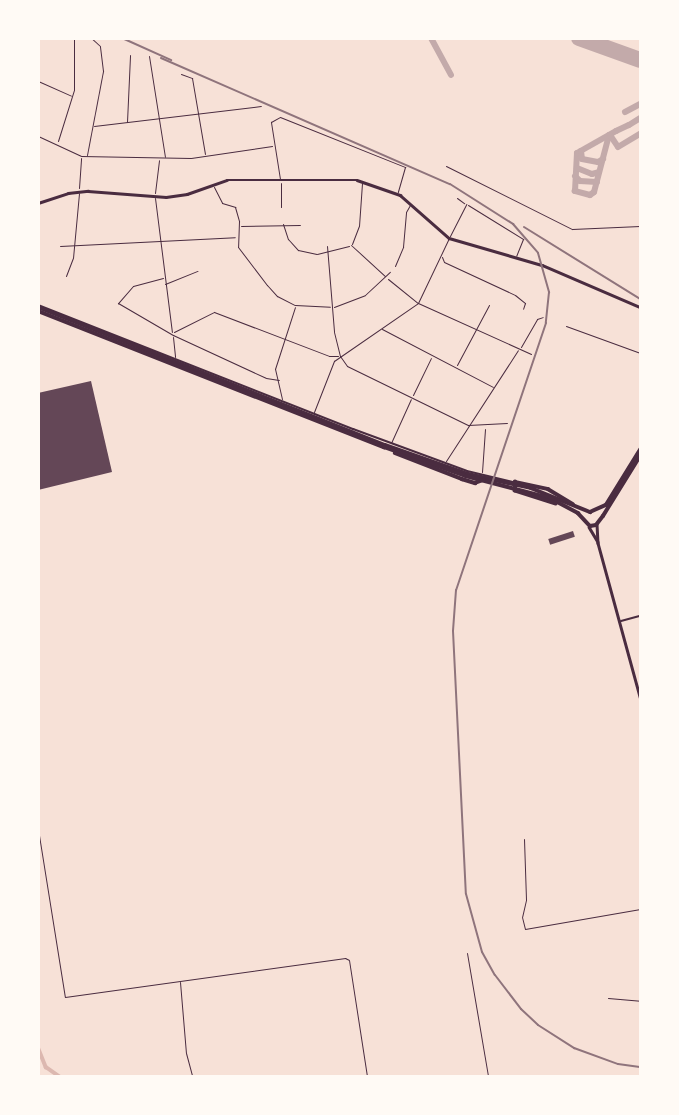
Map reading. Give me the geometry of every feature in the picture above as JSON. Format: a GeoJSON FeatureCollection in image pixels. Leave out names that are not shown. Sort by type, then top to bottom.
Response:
{"type":"FeatureCollection","features":[{"type":"Feature","properties":{"kind":"highway"},"geometry":{"type":"LineString","coordinates":[[38,308],[384,447],[525,488],[591,512],[598,516],[598,522]]}},
{"type":"Feature","properties":{"kind":"highway"},"geometry":{"type":"LineString","coordinates":[[38,308],[364,436],[482,476]]}},
{"type":"Feature","properties":{"kind":"highway"},"geometry":{"type":"LineString","coordinates":[[586,523],[585,515],[606,505],[640,450]]}},
{"type":"Feature","properties":{"kind":"highway"},"geometry":{"type":"LineString","coordinates":[[525,488],[574,511],[592,526],[598,522],[640,456]]}},
{"type":"Feature","properties":{"kind":"highway"},"geometry":{"type":"LineString","coordinates":[[574,511],[516,491],[515,482],[548,489],[582,509]]}},
{"type":"Feature","properties":{"kind":"main road"},"geometry":{"type":"LineString","coordinates":[[38,203],[79,192],[155,197],[187,194],[227,180],[337,178],[362,181],[397,194],[411,203],[449,238],[542,265],[640,306]]}},
{"type":"Feature","properties":{"kind":"main road"},"geometry":{"type":"LineString","coordinates":[[598,522],[598,543]]}},
{"type":"Feature","properties":{"kind":"main road"},"geometry":{"type":"LineString","coordinates":[[586,523],[598,543],[640,697]]}},
{"type":"Feature","properties":{"kind":"street"},"geometry":{"type":"LineString","coordinates":[[57,143],[73,97],[74,38]]}},
{"type":"Feature","properties":{"kind":"street"},"geometry":{"type":"LineString","coordinates":[[87,156],[103,71],[100,46],[91,38]]}},
{"type":"Feature","properties":{"kind":"street"},"geometry":{"type":"LineString","coordinates":[[127,122],[130,55]]}},
{"type":"Feature","properties":{"kind":"street"},"geometry":{"type":"LineString","coordinates":[[149,56],[165,157]]}},
{"type":"Feature","properties":{"kind":"street"},"geometry":{"type":"LineString","coordinates":[[181,74],[192,78],[205,157]]}},
{"type":"Feature","properties":{"kind":"street"},"geometry":{"type":"LineString","coordinates":[[38,80],[73,97]]}},
{"type":"Feature","properties":{"kind":"street"},"geometry":{"type":"LineString","coordinates":[[94,126],[261,106]]}},
{"type":"Feature","properties":{"kind":"street"},"geometry":{"type":"LineString","coordinates":[[281,207],[280,180],[271,122],[280,117],[405,167],[397,194]]}},
{"type":"Feature","properties":{"kind":"street"},"geometry":{"type":"LineString","coordinates":[[38,136],[82,156],[205,157],[275,146]]}},
{"type":"Feature","properties":{"kind":"street"},"geometry":{"type":"LineString","coordinates":[[66,276],[75,247],[82,156]]}},
{"type":"Feature","properties":{"kind":"street"},"geometry":{"type":"LineString","coordinates":[[159,158],[155,197],[158,239],[175,359]]}},
{"type":"Feature","properties":{"kind":"street"},"geometry":{"type":"LineString","coordinates":[[446,166],[572,229],[640,226]]}},
{"type":"Feature","properties":{"kind":"street"},"geometry":{"type":"LineString","coordinates":[[283,224],[288,239],[298,250],[327,254],[351,246],[359,226],[362,181]]}},
{"type":"Feature","properties":{"kind":"street"},"geometry":{"type":"LineString","coordinates":[[213,185],[222,203],[236,207],[239,226],[237,237],[242,255],[277,296],[295,305],[331,307],[353,302],[387,278],[390,272]]}},
{"type":"Feature","properties":{"kind":"street"},"geometry":{"type":"LineString","coordinates":[[640,195],[640,201]]}},
{"type":"Feature","properties":{"kind":"street"},"geometry":{"type":"LineString","coordinates":[[457,198],[523,239],[515,258]]}},
{"type":"Feature","properties":{"kind":"street"},"geometry":{"type":"LineString","coordinates":[[395,266],[403,247],[406,212],[411,203]]}},
{"type":"Feature","properties":{"kind":"street"},"geometry":{"type":"LineString","coordinates":[[313,413],[329,370],[340,356],[418,303],[466,204]]}},
{"type":"Feature","properties":{"kind":"street"},"geometry":{"type":"LineString","coordinates":[[239,226],[300,225]]}},
{"type":"Feature","properties":{"kind":"street"},"geometry":{"type":"LineString","coordinates":[[60,246],[237,237]]}},
{"type":"Feature","properties":{"kind":"street"},"geometry":{"type":"LineString","coordinates":[[327,246],[331,307],[340,356],[347,366],[468,425],[507,423]]}},
{"type":"Feature","properties":{"kind":"street"},"geometry":{"type":"LineString","coordinates":[[351,246],[418,303],[531,354]]}},
{"type":"Feature","properties":{"kind":"street"},"geometry":{"type":"LineString","coordinates":[[441,255],[444,262],[515,295],[525,303],[523,309]]}},
{"type":"Feature","properties":{"kind":"street"},"geometry":{"type":"LineString","coordinates":[[164,284],[198,271]]}},
{"type":"Feature","properties":{"kind":"street"},"geometry":{"type":"LineString","coordinates":[[163,278],[133,286],[118,303],[266,378],[279,380]]}},
{"type":"Feature","properties":{"kind":"street"},"geometry":{"type":"LineString","coordinates":[[282,401],[275,369],[295,305]]}},
{"type":"Feature","properties":{"kind":"street"},"geometry":{"type":"LineString","coordinates":[[456,367],[489,305]]}},
{"type":"Feature","properties":{"kind":"street"},"geometry":{"type":"LineString","coordinates":[[38,308],[445,463],[482,476],[515,482]]}},
{"type":"Feature","properties":{"kind":"street"},"geometry":{"type":"LineString","coordinates":[[173,333],[214,312],[329,356],[340,356]]}},
{"type":"Feature","properties":{"kind":"street"},"geometry":{"type":"LineString","coordinates":[[445,463],[537,319],[543,317]]}},
{"type":"Feature","properties":{"kind":"street"},"geometry":{"type":"LineString","coordinates":[[566,326],[640,353]]}},
{"type":"Feature","properties":{"kind":"street"},"geometry":{"type":"LineString","coordinates":[[382,328],[495,388]]}},
{"type":"Feature","properties":{"kind":"street"},"geometry":{"type":"LineString","coordinates":[[391,443],[432,356]]}},
{"type":"Feature","properties":{"kind":"street"},"geometry":{"type":"LineString","coordinates":[[640,363],[640,395]]}},
{"type":"Feature","properties":{"kind":"street"},"geometry":{"type":"LineString","coordinates":[[482,476],[485,426]]}},
{"type":"Feature","properties":{"kind":"street"},"geometry":{"type":"LineString","coordinates":[[620,622],[640,616]]}},
{"type":"Feature","properties":{"kind":"street"},"geometry":{"type":"LineString","coordinates":[[38,829],[65,997],[345,958],[349,960],[367,1076]]}},
{"type":"Feature","properties":{"kind":"street"},"geometry":{"type":"LineString","coordinates":[[524,839],[524,929],[640,909]]}},
{"type":"Feature","properties":{"kind":"street"},"geometry":{"type":"LineString","coordinates":[[467,953],[488,1076]]}},
{"type":"Feature","properties":{"kind":"street"},"geometry":{"type":"LineString","coordinates":[[180,982],[192,1076]]}},
{"type":"Feature","properties":{"kind":"street"},"geometry":{"type":"LineString","coordinates":[[608,998],[640,1001]]}},
{"type":"Feature","properties":{"kind":"building"},"geometry":{"type":"Polygon","coordinates":[[[91,381],[112,472],[38,490],[38,393],[91,381]]]}},
{"type":"Feature","properties":{"kind":"building"},"geometry":{"type":"Polygon","coordinates":[[[573,531],[575,537],[550,545],[548,539],[573,531]]]}},
{"type":"Feature","properties":{"kind":"waterway"},"geometry":{"type":"LineString","coordinates":[[38,1047],[46,1067],[59,1076]]}},
{"type":"Feature","properties":{"kind":"taxiway"},"geometry":{"type":"LineString","coordinates":[[431,38],[451,75]]}},
{"type":"Feature","properties":{"kind":"taxiway"},"geometry":{"type":"LineString","coordinates":[[625,112],[640,104]]}},
{"type":"Feature","properties":{"kind":"taxiway"},"geometry":{"type":"LineString","coordinates":[[609,135],[594,192],[590,195],[575,191],[577,153],[616,131],[629,125],[640,118]]}},
{"type":"Feature","properties":{"kind":"taxiway"},"geometry":{"type":"LineString","coordinates":[[610,135],[618,147],[640,134]]}},
{"type":"Feature","properties":{"kind":"taxiway"},"geometry":{"type":"LineString","coordinates":[[581,151],[582,159],[598,162],[603,159]]}},
{"type":"Feature","properties":{"kind":"taxiway"},"geometry":{"type":"LineString","coordinates":[[577,168],[592,174],[599,172]]}},
{"type":"Feature","properties":{"kind":"taxiway"},"geometry":{"type":"LineString","coordinates":[[575,176],[580,181],[597,182]]}},
{"type":"Feature","properties":{"kind":"runway"},"geometry":{"type":"LineString","coordinates":[[579,38],[640,60]]}},
{"type":"Feature","properties":{"kind":"railway"},"geometry":{"type":"LineString","coordinates":[[122,38],[171,60]]}},
{"type":"Feature","properties":{"kind":"railway"},"geometry":{"type":"LineString","coordinates":[[161,58],[450,184],[513,224],[538,253],[549,292],[546,323],[456,590],[453,631],[466,894],[482,952],[495,975],[521,1009],[538,1025],[574,1048],[618,1064],[640,1067]]}},
{"type":"Feature","properties":{"kind":"railway"},"geometry":{"type":"LineString","coordinates":[[524,227],[640,299]]}}]}
